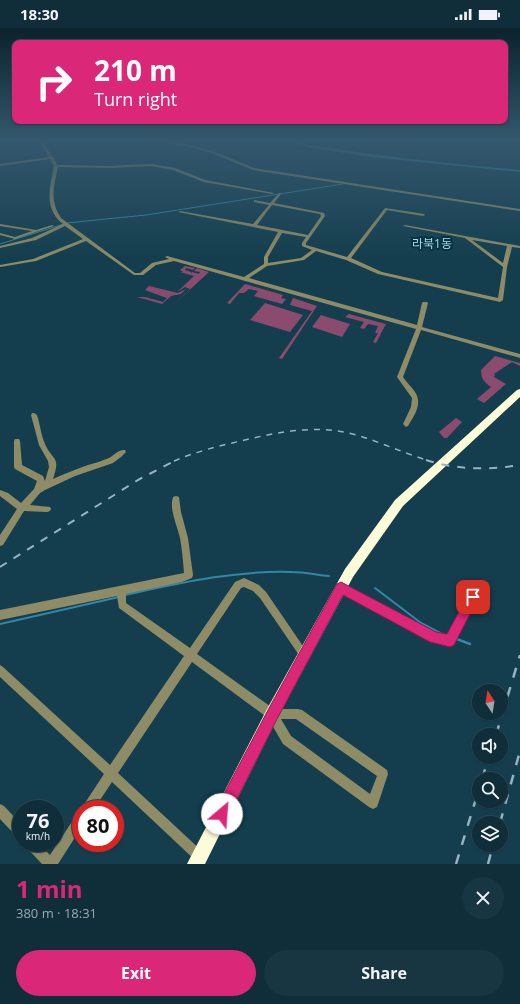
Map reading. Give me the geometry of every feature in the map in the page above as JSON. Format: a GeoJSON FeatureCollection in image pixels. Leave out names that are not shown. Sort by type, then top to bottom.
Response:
{"type":"FeatureCollection","features":[{"type":"Feature","properties":{"kind":"highway"},"geometry":{"type":"LineString","coordinates":[[198,860],[272,714],[349,573],[399,503],[520,392]]}},
{"type":"Feature","properties":{"kind":"street"},"geometry":{"type":"LineString","coordinates":[[53,180],[50,197],[57,216],[134,274],[141,274],[154,264],[176,259]]}},
{"type":"Feature","properties":{"kind":"street"},"geometry":{"type":"LineString","coordinates":[[202,180],[272,193]]}},
{"type":"Feature","properties":{"kind":"street"},"geometry":{"type":"LineString","coordinates":[[324,180],[520,210]]}},
{"type":"Feature","properties":{"kind":"street"},"geometry":{"type":"LineString","coordinates":[[254,226],[279,194]]}},
{"type":"Feature","properties":{"kind":"street"},"geometry":{"type":"LineString","coordinates":[[255,201],[323,214],[308,236],[304,246],[348,259],[380,273],[500,300],[510,245]]}},
{"type":"Feature","properties":{"kind":"street"},"geometry":{"type":"LineString","coordinates":[[348,259],[386,209],[423,215]]}},
{"type":"Feature","properties":{"kind":"street"},"geometry":{"type":"LineString","coordinates":[[180,212],[308,236]]}},
{"type":"Feature","properties":{"kind":"street"},"geometry":{"type":"LineString","coordinates":[[0,234],[15,238],[65,223]]}},
{"type":"Feature","properties":{"kind":"street"},"geometry":{"type":"LineString","coordinates":[[0,248],[33,240],[65,223]]}},
{"type":"Feature","properties":{"kind":"street"},"geometry":{"type":"LineString","coordinates":[[0,226],[39,230]]}},
{"type":"Feature","properties":{"kind":"street"},"geometry":{"type":"LineString","coordinates":[[405,226],[520,247]]}},
{"type":"Feature","properties":{"kind":"street"},"geometry":{"type":"LineString","coordinates":[[266,265],[266,257],[281,231]]}},
{"type":"Feature","properties":{"kind":"street"},"geometry":{"type":"LineString","coordinates":[[466,237],[505,267]]}},
{"type":"Feature","properties":{"kind":"street"},"geometry":{"type":"LineString","coordinates":[[0,266],[34,260],[87,239]]}},
{"type":"Feature","properties":{"kind":"street"},"geometry":{"type":"LineString","coordinates":[[245,279],[266,265],[302,259],[316,249]]}},
{"type":"Feature","properties":{"kind":"street"},"geometry":{"type":"LineString","coordinates":[[167,257],[520,356]]}},
{"type":"Feature","properties":{"kind":"street"},"geometry":{"type":"LineString","coordinates":[[406,424],[416,404],[416,398],[403,383],[400,377],[419,328],[425,303]]}},
{"type":"Feature","properties":{"kind":"street"},"geometry":{"type":"LineString","coordinates":[[34,414],[42,445],[52,460],[53,467],[47,485]]}},
{"type":"Feature","properties":{"kind":"street"},"geometry":{"type":"LineString","coordinates":[[17,441],[18,466],[20,469],[40,478],[41,481],[37,491]]}},
{"type":"Feature","properties":{"kind":"street"},"geometry":{"type":"LineString","coordinates":[[0,542],[22,508],[37,491],[47,485],[115,458],[122,452]]}},
{"type":"Feature","properties":{"kind":"street"},"geometry":{"type":"LineString","coordinates":[[0,493],[22,508],[47,509]]}},
{"type":"Feature","properties":{"kind":"street"},"geometry":{"type":"LineString","coordinates":[[0,615],[122,597],[189,575],[184,538],[177,512],[176,499]]}},
{"type":"Feature","properties":{"kind":"street"},"geometry":{"type":"LineString","coordinates":[[93,800],[238,585],[244,582],[256,588],[263,595],[304,655]]}},
{"type":"Feature","properties":{"kind":"street"},"geometry":{"type":"LineString","coordinates":[[341,588],[434,638],[452,638],[473,597]]}},
{"type":"Feature","properties":{"kind":"street"},"geometry":{"type":"LineString","coordinates":[[122,597],[190,655],[272,714],[287,740],[373,804],[383,774],[298,714],[272,714]]}},
{"type":"Feature","properties":{"kind":"street"},"geometry":{"type":"LineString","coordinates":[[0,670],[110,773],[198,860]]}},
{"type":"Feature","properties":{"kind":"street"},"geometry":{"type":"LineString","coordinates":[[0,810],[12,823]]}},
{"type":"Feature","properties":{"kind":"street"},"geometry":{"type":"LineString","coordinates":[[39,852],[50,864],[72,831]]}},
{"type":"Feature","properties":{"kind":"shaded area"},"geometry":{"type":"Polygon","coordinates":[[[185,266],[195,268],[193,270],[186,268],[185,270],[191,272],[191,274],[192,272],[199,274],[200,272],[194,271],[197,268],[209,272],[171,307],[190,289],[185,287],[177,292],[194,276],[180,272],[183,272],[180,270],[185,266]]]}},
{"type":"Feature","properties":{"kind":"shaded area"},"geometry":{"type":"Polygon","coordinates":[[[245,284],[283,295],[281,298],[286,299],[282,304],[254,296],[258,291],[249,289],[244,293],[239,293],[230,304],[227,303],[245,284]]]}},
{"type":"Feature","properties":{"kind":"shaded area"},"geometry":{"type":"Polygon","coordinates":[[[149,286],[178,293],[186,289],[181,294],[171,296],[162,304],[137,297],[145,297],[163,302],[167,298],[145,290],[149,286]]]}},
{"type":"Feature","properties":{"kind":"shaded area"},"geometry":{"type":"Polygon","coordinates":[[[293,298],[317,306],[282,359],[279,358],[312,311],[290,305],[293,298]]]}},
{"type":"Feature","properties":{"kind":"shaded area"},"geometry":{"type":"Polygon","coordinates":[[[265,303],[303,315],[290,332],[250,320],[265,303]]]}},
{"type":"Feature","properties":{"kind":"shaded area"},"geometry":{"type":"Polygon","coordinates":[[[349,314],[386,324],[376,343],[373,342],[378,333],[375,333],[378,326],[368,324],[364,329],[360,328],[364,322],[345,317],[349,314]]]}},
{"type":"Feature","properties":{"kind":"shaded area"},"geometry":{"type":"Polygon","coordinates":[[[321,315],[350,324],[342,337],[312,327],[321,315]]]}},
{"type":"Feature","properties":{"kind":"shaded area"},"geometry":{"type":"Polygon","coordinates":[[[495,356],[520,363],[520,366],[512,362],[494,374],[494,377],[506,384],[484,403],[477,399],[491,387],[483,380],[481,370],[495,356]]]}},
{"type":"Feature","properties":{"kind":"shaded area"},"geometry":{"type":"Polygon","coordinates":[[[456,418],[462,422],[447,438],[444,438],[439,432],[456,418]]]}},
{"type":"Feature","properties":{"kind":"waterway"},"geometry":{"type":"LineString","coordinates":[[67,223],[146,215],[343,184]]}},
{"type":"Feature","properties":{"kind":"waterway"},"geometry":{"type":"LineString","coordinates":[[0,244],[64,224]]}},
{"type":"Feature","properties":{"kind":"waterway"},"geometry":{"type":"LineString","coordinates":[[125,595],[208,578],[250,573],[297,572],[329,576]]}},
{"type":"Feature","properties":{"kind":"waterway"},"geometry":{"type":"LineString","coordinates":[[375,588],[421,623],[446,636]]}},
{"type":"Feature","properties":{"kind":"waterway"},"geometry":{"type":"LineString","coordinates":[[0,624],[119,597]]}},
{"type":"Feature","properties":{"kind":"waterway"},"geometry":{"type":"LineString","coordinates":[[454,638],[470,644]]}},
{"type":"Feature","properties":{"kind":"railway"},"geometry":{"type":"LineString","coordinates":[[174,461],[224,445],[281,432],[322,430],[349,433],[430,461]]}},
{"type":"Feature","properties":{"kind":"railway"},"geometry":{"type":"LineString","coordinates":[[426,460],[430,461]]}},
{"type":"Feature","properties":{"kind":"railway"},"geometry":{"type":"LineString","coordinates":[[0,567],[138,480],[174,461]]}},
{"type":"Feature","properties":{"kind":"railway"},"geometry":{"type":"LineString","coordinates":[[430,461],[449,466],[473,468],[497,468],[520,465]]}},
{"type":"Feature","properties":{"kind":"railway"},"geometry":{"type":"LineString","coordinates":[[498,728],[520,655]]}},
{"type":"Feature","properties":{"kind":"railway"},"geometry":{"type":"LineString","coordinates":[[502,816],[520,751]]}},
{"type":"Feature","properties":{"kind":"railway"},"geometry":{"type":"LineString","coordinates":[[484,772],[487,764]]}},
{"type":"Feature","properties":{"kind":"railway"},"geometry":{"type":"LineString","coordinates":[[456,864],[473,808]]}},
{"type":"Feature","properties":{"kind":"railway"},"geometry":{"type":"LineString","coordinates":[[488,864],[491,852]]}},
{"type":"Feature","properties":{"kind":"district","name":"라북1동"},"geometry":{"type":"Point","coordinates":[432,243]}},
{"type":"Feature","properties":{"kind":"route"},"geometry":{"type":"LineString","coordinates":[[222,814],[272,714],[341,588],[434,638],[450,641],[473,597]]}}]}
